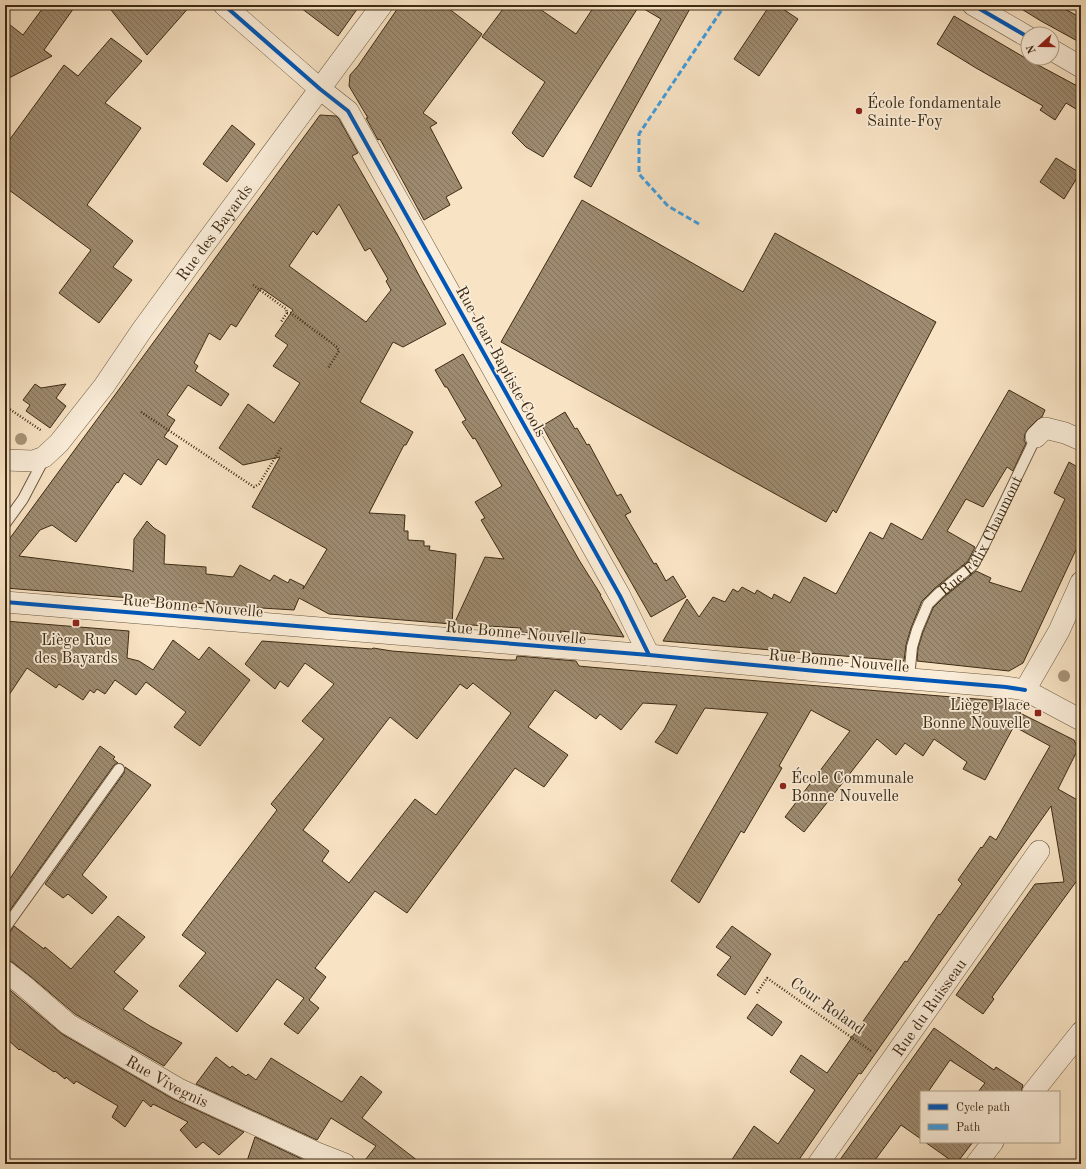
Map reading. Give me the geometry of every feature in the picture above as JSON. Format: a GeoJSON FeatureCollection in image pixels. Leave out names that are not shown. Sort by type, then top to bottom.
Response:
{"type":"FeatureCollection","features":[{"type":"Feature","properties":{"kind":"street","name":"Rue Jean-Baptiste Cools"},"geometry":{"type":"LineString","coordinates":[[224,5],[320,89],[348,111],[620,596],[649,655]]}},
{"type":"Feature","properties":{"kind":"street","name":"Rue des Bayards"},"geometry":{"type":"LineString","coordinates":[[44,457],[59,443],[104,386],[142,330],[201,249],[382,5]]}},
{"type":"Feature","properties":{"kind":"street"},"geometry":{"type":"LineString","coordinates":[[974,5],[1020,32]]}},
{"type":"Feature","properties":{"kind":"street"},"geometry":{"type":"LineString","coordinates":[[1060,55],[1081,67]]}},
{"type":"Feature","properties":{"kind":"street","name":"Rue Félix Chaumont"},"geometry":{"type":"LineString","coordinates":[[1036,437],[1045,428],[1065,433],[1081,440]]}},
{"type":"Feature","properties":{"kind":"street"},"geometry":{"type":"LineString","coordinates":[[5,460],[33,461],[44,457]]}},
{"type":"Feature","properties":{"kind":"street"},"geometry":{"type":"LineString","coordinates":[[1025,690],[1059,631],[1081,582]]}},
{"type":"Feature","properties":{"kind":"street","name":"Rue Bonne-Nouvelle"},"geometry":{"type":"LineString","coordinates":[[5,602],[649,655],[1006,687],[1025,690],[1081,720]]}},
{"type":"Feature","properties":{"kind":"street","name":"Rue du Ruisseau"},"geometry":{"type":"LineString","coordinates":[[818,1164],[1039,851]]}},
{"type":"Feature","properties":{"kind":"street","name":"Rue Vivegnis"},"geometry":{"type":"LineString","coordinates":[[5,971],[68,1024],[179,1089],[316,1153],[345,1164]]}},
{"type":"Feature","properties":{"kind":"street"},"geometry":{"type":"LineString","coordinates":[[1034,1091],[1081,1032]]}},
{"type":"Feature","properties":{"kind":"street"},"geometry":{"type":"LineString","coordinates":[[976,1164],[992,1143]]}},
{"type":"Feature","properties":{"kind":"lane","name":"Rue Félix Chaumont"},"geometry":{"type":"LineString","coordinates":[[909,678],[912,647],[917,630],[928,604],[973,565],[1036,437]]}},
{"type":"Feature","properties":{"kind":"lane","name":"Rue des Bayards"},"geometry":{"type":"LineString","coordinates":[[5,524],[23,499],[44,457]]}},
{"type":"Feature","properties":{"kind":"lane"},"geometry":{"type":"LineString","coordinates":[[5,928],[119,769]]}},
{"type":"Feature","properties":{"kind":"path"},"geometry":{"type":"LineString","coordinates":[[253,285],[286,309],[287,313]]}},
{"type":"Feature","properties":{"kind":"path"},"geometry":{"type":"LineString","coordinates":[[281,322],[287,313]]}},
{"type":"Feature","properties":{"kind":"path"},"geometry":{"type":"LineString","coordinates":[[287,313],[291,313],[337,347],[339,351],[328,368]]}},
{"type":"Feature","properties":{"kind":"path"},"geometry":{"type":"LineString","coordinates":[[5,406],[59,443]]}},
{"type":"Feature","properties":{"kind":"path"},"geometry":{"type":"LineString","coordinates":[[140,412],[254,486],[260,484],[281,448]]}},
{"type":"Feature","properties":{"kind":"building"},"geometry":{"type":"Polygon","coordinates":[[[45,5],[76,5],[44,50],[52,56],[5,80],[5,21],[23,35],[45,5]]]}},
{"type":"Feature","properties":{"kind":"building"},"geometry":{"type":"Polygon","coordinates":[[[107,5],[191,5],[147,55],[107,5]]]}},
{"type":"Feature","properties":{"kind":"building"},"geometry":{"type":"Polygon","coordinates":[[[297,5],[360,5],[338,36],[297,5]]]}},
{"type":"Feature","properties":{"kind":"building"},"geometry":{"type":"Polygon","coordinates":[[[400,5],[444,5],[482,34],[423,113],[437,123],[430,127],[462,188],[446,197],[450,205],[424,220],[349,86],[350,75],[358,66],[400,5]]]}},
{"type":"Feature","properties":{"kind":"building"},"geometry":{"type":"Polygon","coordinates":[[[506,5],[534,5],[576,34],[595,5],[692,5],[591,187],[574,177],[661,19],[639,6],[543,157],[526,147],[512,133],[545,82],[482,37],[506,5]]]}},
{"type":"Feature","properties":{"kind":"building"},"geometry":{"type":"Polygon","coordinates":[[[770,5],[777,5],[798,19],[759,76],[734,59],[770,5]]]}},
{"type":"Feature","properties":{"kind":"building"},"geometry":{"type":"Polygon","coordinates":[[[1015,5],[1058,5],[1081,18],[1081,43],[1060,31],[1060,26],[1050,26],[1015,5]]]}},
{"type":"Feature","properties":{"kind":"building"},"geometry":{"type":"Polygon","coordinates":[[[954,16],[1020,55],[1020,66],[1040,66],[1081,88],[1081,112],[1066,103],[1055,120],[1040,110],[1043,106],[937,44],[954,16]]]}},
{"type":"Feature","properties":{"kind":"building"},"geometry":{"type":"Polygon","coordinates":[[[111,38],[142,61],[105,103],[141,128],[87,205],[133,241],[113,267],[132,280],[99,323],[59,293],[91,250],[5,187],[5,146],[64,65],[78,76],[111,38]]]}},
{"type":"Feature","properties":{"kind":"building"},"geometry":{"type":"Polygon","coordinates":[[[320,115],[336,116],[358,153],[352,156],[446,324],[403,347],[393,342],[360,402],[413,432],[406,445],[404,445],[369,513],[405,515],[404,531],[408,531],[408,540],[424,541],[424,546],[430,546],[429,550],[456,554],[452,624],[329,614],[299,598],[294,610],[5,588],[5,545],[320,115]],[[339,204],[317,235],[313,231],[289,266],[366,322],[391,290],[386,281],[388,279],[370,248],[365,251],[339,204]],[[261,288],[236,327],[231,324],[220,340],[209,333],[194,363],[198,366],[195,371],[229,394],[221,406],[188,385],[167,415],[175,420],[164,437],[178,446],[166,465],[158,459],[141,485],[124,473],[76,542],[52,525],[40,530],[19,556],[130,570],[133,572],[134,539],[147,521],[154,528],[165,535],[164,564],[206,567],[206,574],[233,577],[240,565],[270,581],[274,575],[288,583],[290,579],[304,586],[303,589],[327,549],[252,507],[280,457],[243,465],[219,448],[248,404],[274,423],[300,383],[273,366],[288,345],[275,336],[293,310],[261,288]]]}},
{"type":"Feature","properties":{"kind":"building"},"geometry":{"type":"Polygon","coordinates":[[[232,125],[255,144],[227,182],[203,164],[232,125]]]}},
{"type":"Feature","properties":{"kind":"building"},"geometry":{"type":"Polygon","coordinates":[[[1056,158],[1080,173],[1064,199],[1040,182],[1056,158]]]}},
{"type":"Feature","properties":{"kind":"building"},"geometry":{"type":"Polygon","coordinates":[[[582,200],[743,292],[775,233],[936,322],[836,513],[833,510],[826,522],[501,342],[582,200]]]}},
{"type":"Feature","properties":{"kind":"building"},"geometry":{"type":"Polygon","coordinates":[[[463,354],[624,637],[560,631],[563,636],[520,632],[521,628],[454,624],[485,557],[504,559],[481,520],[485,518],[475,502],[502,486],[475,438],[473,439],[462,422],[466,420],[447,387],[445,387],[435,370],[463,354]]]}},
{"type":"Feature","properties":{"kind":"building"},"geometry":{"type":"Polygon","coordinates":[[[35,384],[41,388],[66,384],[56,398],[66,406],[50,428],[26,411],[30,405],[23,400],[35,384]]]}},
{"type":"Feature","properties":{"kind":"building"},"geometry":{"type":"Polygon","coordinates":[[[1009,390],[1045,410],[1042,417],[1028,429],[1025,434],[1024,440],[1026,443],[1013,471],[1007,467],[983,507],[966,499],[947,531],[975,547],[968,561],[935,588],[922,601],[911,628],[906,645],[904,661],[663,641],[687,599],[699,617],[713,597],[725,602],[733,589],[738,592],[742,587],[755,594],[757,590],[772,599],[774,594],[790,603],[804,577],[836,594],[870,532],[883,539],[891,523],[922,540],[1009,390]]]}},
{"type":"Feature","properties":{"kind":"building"},"geometry":{"type":"Polygon","coordinates":[[[565,412],[587,445],[589,444],[617,496],[621,494],[631,512],[625,515],[654,564],[656,563],[666,581],[673,576],[686,597],[651,617],[542,426],[565,412]]]}},
{"type":"Feature","properties":{"kind":"building"},"geometry":{"type":"Polygon","coordinates":[[[1069,462],[1079,468],[1081,463],[1081,539],[1023,663],[1009,671],[917,661],[918,648],[933,608],[976,571],[991,578],[989,582],[1021,592],[1065,499],[1054,493],[1069,462]]]}},
{"type":"Feature","properties":{"kind":"building"},"geometry":{"type":"Polygon","coordinates":[[[5,621],[129,631],[127,658],[139,661],[153,670],[173,640],[199,660],[209,647],[250,680],[200,746],[174,727],[186,712],[146,682],[136,695],[115,680],[105,694],[97,689],[94,693],[90,690],[83,700],[59,684],[56,688],[27,668],[5,701],[5,621]]]}},
{"type":"Feature","properties":{"kind":"building"},"geometry":{"type":"Polygon","coordinates":[[[262,641],[373,648],[392,651],[507,660],[516,660],[517,656],[576,661],[579,666],[589,667],[1001,701],[1021,713],[985,780],[963,769],[967,762],[934,739],[923,756],[905,743],[896,755],[877,739],[804,832],[785,817],[850,731],[811,710],[779,766],[782,768],[744,833],[741,831],[699,903],[671,881],[768,713],[705,708],[677,754],[655,742],[664,730],[677,705],[643,703],[621,730],[600,714],[596,719],[555,690],[528,727],[568,755],[544,787],[515,768],[407,913],[375,891],[315,968],[326,977],[309,1000],[319,1008],[298,1034],[284,1024],[304,998],[277,979],[237,1032],[179,986],[206,953],[182,935],[277,810],[271,804],[324,739],[302,721],[334,684],[305,663],[288,687],[280,681],[275,689],[245,664],[262,641]],[[473,683],[467,689],[460,684],[417,739],[390,717],[303,830],[329,851],[322,861],[349,883],[415,799],[436,815],[511,713],[473,683]]]}},
{"type":"Feature","properties":{"kind":"building"},"geometry":{"type":"Polygon","coordinates":[[[1022,714],[1074,740],[1078,749],[1058,789],[1081,802],[1081,875],[992,997],[994,999],[983,1014],[956,995],[1035,884],[1064,882],[1051,806],[861,1074],[859,1073],[796,1164],[729,1164],[754,1126],[778,1144],[815,1090],[790,1072],[801,1055],[827,1073],[905,961],[907,962],[939,914],[940,915],[962,884],[958,880],[981,847],[982,848],[990,836],[996,840],[1050,746],[1015,727],[1022,714]]]}},
{"type":"Feature","properties":{"kind":"building"},"geometry":{"type":"Polygon","coordinates":[[[100,746],[115,757],[113,759],[118,763],[114,765],[5,917],[5,886],[100,746]]]}},
{"type":"Feature","properties":{"kind":"building"},"geometry":{"type":"Polygon","coordinates":[[[125,767],[151,785],[82,875],[107,897],[92,914],[68,894],[63,898],[45,884],[124,773],[125,767]]]}},
{"type":"Feature","properties":{"kind":"building"},"geometry":{"type":"Polygon","coordinates":[[[118,916],[145,937],[114,972],[138,991],[123,1009],[150,1026],[182,1043],[164,1066],[75,1014],[30,976],[12,962],[5,959],[5,934],[10,932],[14,926],[44,949],[45,947],[71,969],[118,916]]]}},
{"type":"Feature","properties":{"kind":"building"},"geometry":{"type":"Polygon","coordinates":[[[732,926],[771,954],[745,995],[717,975],[731,957],[716,947],[732,926]]]}},
{"type":"Feature","properties":{"kind":"building"},"geometry":{"type":"Polygon","coordinates":[[[5,986],[62,1034],[173,1099],[244,1132],[219,1155],[203,1142],[196,1148],[180,1130],[188,1122],[153,1104],[151,1107],[143,1100],[125,1127],[112,1117],[118,1106],[76,1081],[74,1084],[66,1077],[65,1079],[55,1071],[54,1072],[20,1049],[19,1050],[5,1037],[5,986]]]}},
{"type":"Feature","properties":{"kind":"building"},"geometry":{"type":"Polygon","coordinates":[[[757,1004],[782,1022],[772,1036],[747,1018],[757,1004]]]}},
{"type":"Feature","properties":{"kind":"building"},"geometry":{"type":"Polygon","coordinates":[[[934,1028],[994,1070],[996,1067],[1023,1085],[1021,1091],[979,1091],[985,1083],[950,1060],[929,1091],[920,1091],[920,1138],[901,1125],[872,1164],[837,1164],[934,1028]]]}},
{"type":"Feature","properties":{"kind":"building"},"geometry":{"type":"Polygon","coordinates":[[[216,1057],[230,1068],[232,1066],[246,1076],[248,1074],[256,1080],[271,1058],[342,1102],[361,1076],[382,1092],[362,1118],[422,1164],[362,1164],[376,1146],[331,1118],[317,1140],[196,1084],[216,1057]]]}},
{"type":"Feature","properties":{"kind":"building"},"geometry":{"type":"Polygon","coordinates":[[[255,1137],[304,1160],[302,1164],[246,1164],[255,1137]]]}},
{"type":"Feature","properties":{"kind":"building"},"geometry":{"type":"Polygon","coordinates":[[[926,1143],[972,1143],[956,1164],[926,1143]]]}},
{"type":"Feature","properties":{"kind":"railway"},"geometry":{"type":"LineString","coordinates":[[5,1158],[10,1164]]}},
{"type":"Feature","properties":{"kind":"marked path"},"geometry":{"type":"LineString","coordinates":[[699,224],[668,206],[639,174],[639,134],[725,5]]}},
{"type":"Feature","properties":{"kind":"cycle path"},"geometry":{"type":"LineString","coordinates":[[224,5],[320,89],[348,111],[620,596],[649,655]]}},
{"type":"Feature","properties":{"kind":"cycle path"},"geometry":{"type":"LineString","coordinates":[[973,5],[1020,32]]}},
{"type":"Feature","properties":{"kind":"cycle path"},"geometry":{"type":"LineString","coordinates":[[5,602],[649,655],[1006,687],[1025,690]]}},
{"type":"Feature","properties":{"kind":"place","name":"École fondamentale Sainte-Foy"},"geometry":{"type":"Point","coordinates":[859,111]}},
{"type":"Feature","properties":{"kind":"place","name":"Liège Rue des Bayards"},"geometry":{"type":"Point","coordinates":[76,623]}},
{"type":"Feature","properties":{"kind":"place","name":"Liège Place Bonne Nouvelle"},"geometry":{"type":"Point","coordinates":[1038,713]}},
{"type":"Feature","properties":{"kind":"place","name":"École Communale Bonne Nouvelle"},"geometry":{"type":"Point","coordinates":[783,786]}}]}
